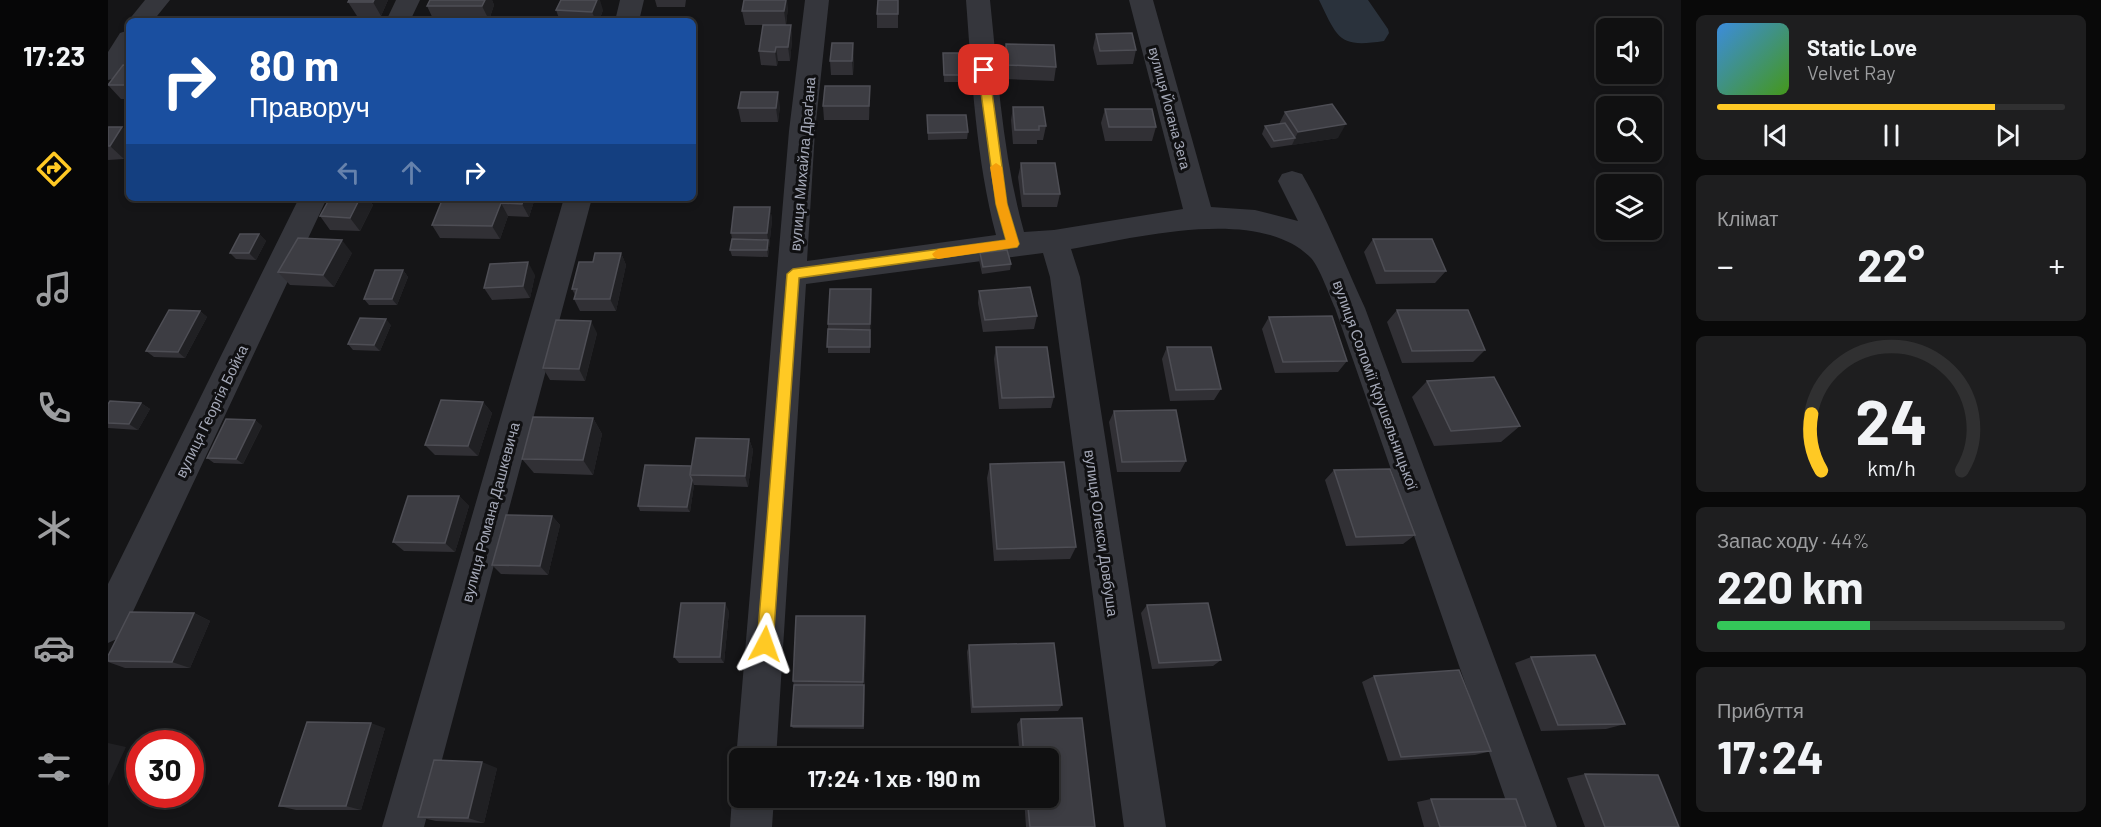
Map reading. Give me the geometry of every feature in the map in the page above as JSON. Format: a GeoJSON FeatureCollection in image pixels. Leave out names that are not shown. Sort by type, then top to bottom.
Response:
{"type":"FeatureCollection","features":[{"type":"Feature","properties":{"kind":"street"},"geometry":{"type":"LineString","coordinates":[[143,18],[158,0]]}},
{"type":"Feature","properties":{"kind":"street"},"geometry":{"type":"LineString","coordinates":[[399,18],[408,0]]}},
{"type":"Feature","properties":{"kind":"street"},"geometry":{"type":"LineString","coordinates":[[628,18],[632,0]]}},
{"type":"Feature","properties":{"kind":"street","name":"вулиця Михайла Драґана"},"geometry":{"type":"LineString","coordinates":[[757,748],[802,131],[817,0]]}},
{"type":"Feature","properties":{"kind":"street"},"geometry":{"type":"LineString","coordinates":[[978,0],[987,110],[1002,204],[1013,244]]}},
{"type":"Feature","properties":{"kind":"street","name":"вулиця Йогана Зега"},"geometry":{"type":"LineString","coordinates":[[1142,0],[1199,217]]}},
{"type":"Feature","properties":{"kind":"street"},"geometry":{"type":"LineString","coordinates":[[108,72],[126,43]]}},
{"type":"Feature","properties":{"kind":"street","name":"вулиця Соломії Крушельницької"},"geometry":{"type":"LineString","coordinates":[[1292,181],[1309,211],[1324,252],[1350,308],[1536,827]]}},
{"type":"Feature","properties":{"kind":"street","name":"вулиця Георгія Бойка"},"geometry":{"type":"LineString","coordinates":[[108,624],[312,201]]}},
{"type":"Feature","properties":{"kind":"street","name":"вулиця Романа Дашкевича"},"geometry":{"type":"LineString","coordinates":[[403,827],[577,201]]}},
{"type":"Feature","properties":{"kind":"street"},"geometry":{"type":"LineString","coordinates":[[793,274],[1013,244],[1054,241],[1199,217],[1255,221],[1294,231],[1324,252]]}},
{"type":"Feature","properties":{"kind":"street","name":"вулиця Олекси Довбуша"},"geometry":{"type":"LineString","coordinates":[[1054,241],[1065,277],[1145,827]]}},
{"type":"Feature","properties":{"kind":"street"},"geometry":{"type":"LineString","coordinates":[[751,827],[752,808]]}},
{"type":"Feature","properties":{"kind":"shaded area"},"geometry":{"type":"Polygon","coordinates":[[[1319,0],[1368,0],[1389,33],[1384,41],[1369,43],[1358,43],[1342,38],[1331,24],[1319,0]]]}},
{"type":"Feature","properties":{"kind":"building"},"geometry":{"type":"Polygon","coordinates":[[[349,0],[374,0],[373,2],[348,2],[349,0]]]}},
{"type":"Feature","properties":{"kind":"building"},"geometry":{"type":"Polygon","coordinates":[[[430,0],[485,0],[482,6],[427,6],[430,0]]]}},
{"type":"Feature","properties":{"kind":"building"},"geometry":{"type":"Polygon","coordinates":[[[561,0],[597,0],[592,12],[556,10],[561,0]]]}},
{"type":"Feature","properties":{"kind":"building"},"geometry":{"type":"Polygon","coordinates":[[[744,0],[786,0],[784,11],[742,11],[744,0]]]}},
{"type":"Feature","properties":{"kind":"building"},"geometry":{"type":"Polygon","coordinates":[[[878,0],[898,0],[898,14],[877,14],[878,0]]]}},
{"type":"Feature","properties":{"kind":"building"},"geometry":{"type":"Polygon","coordinates":[[[763,25],[791,25],[788,47],[776,47],[775,52],[759,51],[763,25]]]}},
{"type":"Feature","properties":{"kind":"building"},"geometry":{"type":"Polygon","coordinates":[[[1132,33],[1136,50],[1100,51],[1096,34],[1132,33]]]}},
{"type":"Feature","properties":{"kind":"building"},"geometry":{"type":"Polygon","coordinates":[[[832,43],[853,43],[852,61],[830,61],[832,43]]]}},
{"type":"Feature","properties":{"kind":"building"},"geometry":{"type":"Polygon","coordinates":[[[1006,44],[1054,45],[1056,67],[1007,65],[1006,44]]]}},
{"type":"Feature","properties":{"kind":"building"},"geometry":{"type":"Polygon","coordinates":[[[943,53],[965,53],[967,75],[944,75],[943,53]]]}},
{"type":"Feature","properties":{"kind":"building"},"geometry":{"type":"Polygon","coordinates":[[[123,65],[126,66],[126,85],[108,85],[123,65]]]}},
{"type":"Feature","properties":{"kind":"building"},"geometry":{"type":"Polygon","coordinates":[[[825,86],[870,86],[869,106],[823,106],[825,86]]]}},
{"type":"Feature","properties":{"kind":"building"},"geometry":{"type":"Polygon","coordinates":[[[741,92],[778,92],[776,108],[738,108],[741,92]]]}},
{"type":"Feature","properties":{"kind":"building"},"geometry":{"type":"Polygon","coordinates":[[[1332,104],[1346,124],[1298,132],[1285,112],[1332,104]]]}},
{"type":"Feature","properties":{"kind":"building"},"geometry":{"type":"Polygon","coordinates":[[[1013,107],[1043,107],[1046,126],[1039,126],[1039,130],[1015,130],[1013,107]]]}},
{"type":"Feature","properties":{"kind":"building"},"geometry":{"type":"Polygon","coordinates":[[[1105,109],[1152,109],[1156,127],[1109,127],[1105,109]]]}},
{"type":"Feature","properties":{"kind":"building"},"geometry":{"type":"Polygon","coordinates":[[[927,115],[966,115],[968,132],[928,133],[927,115]]]}},
{"type":"Feature","properties":{"kind":"building"},"geometry":{"type":"Polygon","coordinates":[[[1285,123],[1295,138],[1274,141],[1265,126],[1285,123]]]}},
{"type":"Feature","properties":{"kind":"building"},"geometry":{"type":"Polygon","coordinates":[[[108,127],[122,127],[110,146],[108,146],[108,127]]]}},
{"type":"Feature","properties":{"kind":"building"},"geometry":{"type":"Polygon","coordinates":[[[1021,163],[1055,163],[1060,194],[1024,194],[1021,163]]]}},
{"type":"Feature","properties":{"kind":"building"},"geometry":{"type":"Polygon","coordinates":[[[328,201],[358,201],[350,218],[320,216],[328,201]]]}},
{"type":"Feature","properties":{"kind":"building"},"geometry":{"type":"Polygon","coordinates":[[[442,201],[523,201],[522,204],[501,203],[492,226],[432,225],[442,201]]]}},
{"type":"Feature","properties":{"kind":"building"},"geometry":{"type":"Polygon","coordinates":[[[734,207],[770,207],[767,233],[731,233],[734,207]]]}},
{"type":"Feature","properties":{"kind":"building"},"geometry":{"type":"Polygon","coordinates":[[[240,234],[259,234],[249,253],[230,253],[240,234]]]}},
{"type":"Feature","properties":{"kind":"building"},"geometry":{"type":"Polygon","coordinates":[[[298,238],[342,240],[323,275],[278,272],[298,238]]]}},
{"type":"Feature","properties":{"kind":"building"},"geometry":{"type":"Polygon","coordinates":[[[732,239],[768,240],[767,250],[730,250],[732,239]]]}},
{"type":"Feature","properties":{"kind":"building"},"geometry":{"type":"Polygon","coordinates":[[[1373,239],[1432,239],[1446,271],[1385,271],[1373,239]]]}},
{"type":"Feature","properties":{"kind":"building"},"geometry":{"type":"Polygon","coordinates":[[[1007,250],[1011,264],[983,267],[980,253],[1007,250]]]}},
{"type":"Feature","properties":{"kind":"building"},"geometry":{"type":"Polygon","coordinates":[[[595,253],[621,253],[610,299],[574,299],[577,289],[572,289],[579,262],[593,262],[595,253]]]}},
{"type":"Feature","properties":{"kind":"building"},"geometry":{"type":"Polygon","coordinates":[[[528,262],[523,286],[484,288],[490,264],[528,262]]]}},
{"type":"Feature","properties":{"kind":"building"},"geometry":{"type":"Polygon","coordinates":[[[375,270],[403,270],[392,299],[364,299],[375,270]]]}},
{"type":"Feature","properties":{"kind":"building"},"geometry":{"type":"Polygon","coordinates":[[[1030,287],[1037,316],[985,320],[979,291],[1030,287]]]}},
{"type":"Feature","properties":{"kind":"building"},"geometry":{"type":"Polygon","coordinates":[[[830,289],[871,289],[870,324],[828,324],[830,289]]]}},
{"type":"Feature","properties":{"kind":"building"},"geometry":{"type":"Polygon","coordinates":[[[169,310],[200,311],[178,352],[146,351],[169,310]]]}},
{"type":"Feature","properties":{"kind":"building"},"geometry":{"type":"Polygon","coordinates":[[[1397,310],[1468,310],[1485,350],[1412,351],[1397,310]]]}},
{"type":"Feature","properties":{"kind":"building"},"geometry":{"type":"Polygon","coordinates":[[[1332,316],[1347,361],[1283,362],[1269,317],[1332,316]]]}},
{"type":"Feature","properties":{"kind":"building"},"geometry":{"type":"Polygon","coordinates":[[[360,318],[386,319],[374,345],[348,344],[360,318]]]}},
{"type":"Feature","properties":{"kind":"building"},"geometry":{"type":"Polygon","coordinates":[[[556,320],[591,321],[579,369],[543,368],[556,320]]]}},
{"type":"Feature","properties":{"kind":"building"},"geometry":{"type":"Polygon","coordinates":[[[828,329],[870,330],[870,347],[827,347],[828,329]]]}},
{"type":"Feature","properties":{"kind":"building"},"geometry":{"type":"Polygon","coordinates":[[[996,347],[1047,347],[1054,397],[1002,398],[996,347]]]}},
{"type":"Feature","properties":{"kind":"building"},"geometry":{"type":"Polygon","coordinates":[[[1167,347],[1211,347],[1221,389],[1176,390],[1167,347]]]}},
{"type":"Feature","properties":{"kind":"building"},"geometry":{"type":"Polygon","coordinates":[[[1494,377],[1520,426],[1451,431],[1427,381],[1494,377]]]}},
{"type":"Feature","properties":{"kind":"building"},"geometry":{"type":"Polygon","coordinates":[[[441,400],[483,402],[468,446],[425,445],[441,400]]]}},
{"type":"Feature","properties":{"kind":"building"},"geometry":{"type":"Polygon","coordinates":[[[110,401],[141,403],[129,424],[108,423],[110,401]]]}},
{"type":"Feature","properties":{"kind":"building"},"geometry":{"type":"Polygon","coordinates":[[[1176,410],[1186,461],[1122,462],[1114,411],[1176,410]]]}},
{"type":"Feature","properties":{"kind":"building"},"geometry":{"type":"Polygon","coordinates":[[[533,417],[593,418],[583,460],[522,459],[533,417]]]}},
{"type":"Feature","properties":{"kind":"building"},"geometry":{"type":"Polygon","coordinates":[[[226,419],[255,420],[236,459],[207,458],[226,419]]]}},
{"type":"Feature","properties":{"kind":"building"},"geometry":{"type":"Polygon","coordinates":[[[696,438],[749,439],[745,476],[690,475],[696,438]]]}},
{"type":"Feature","properties":{"kind":"building"},"geometry":{"type":"Polygon","coordinates":[[[1064,462],[1076,547],[997,549],[990,464],[1064,462]]]}},
{"type":"Feature","properties":{"kind":"building"},"geometry":{"type":"Polygon","coordinates":[[[645,465],[691,466],[692,480],[687,507],[638,506],[645,465]]]}},
{"type":"Feature","properties":{"kind":"building"},"geometry":{"type":"Polygon","coordinates":[[[1390,469],[1415,535],[1356,537],[1334,470],[1390,469]]]}},
{"type":"Feature","properties":{"kind":"building"},"geometry":{"type":"Polygon","coordinates":[[[408,496],[459,496],[445,543],[393,542],[408,496]]]}},
{"type":"Feature","properties":{"kind":"building"},"geometry":{"type":"Polygon","coordinates":[[[506,515],[552,516],[540,566],[492,565],[506,515]]]}},
{"type":"Feature","properties":{"kind":"building"},"geometry":{"type":"Polygon","coordinates":[[[681,603],[725,603],[720,657],[674,657],[681,603]]]}},
{"type":"Feature","properties":{"kind":"building"},"geometry":{"type":"Polygon","coordinates":[[[1208,603],[1221,660],[1159,663],[1147,605],[1208,603]]]}},
{"type":"Feature","properties":{"kind":"building"},"geometry":{"type":"Polygon","coordinates":[[[130,612],[194,613],[172,662],[108,661],[108,656],[130,612]]]}},
{"type":"Feature","properties":{"kind":"building"},"geometry":{"type":"Polygon","coordinates":[[[796,616],[865,616],[863,682],[793,681],[796,616]]]}},
{"type":"Feature","properties":{"kind":"building"},"geometry":{"type":"Polygon","coordinates":[[[1054,643],[1062,705],[973,707],[969,645],[1054,643]]]}},
{"type":"Feature","properties":{"kind":"building"},"geometry":{"type":"Polygon","coordinates":[[[1595,655],[1625,724],[1558,725],[1531,657],[1595,655]]]}},
{"type":"Feature","properties":{"kind":"building"},"geometry":{"type":"Polygon","coordinates":[[[1459,670],[1491,751],[1401,757],[1374,676],[1459,670]]]}},
{"type":"Feature","properties":{"kind":"building"},"geometry":{"type":"Polygon","coordinates":[[[794,685],[864,685],[863,726],[791,726],[794,685]]]}},
{"type":"Feature","properties":{"kind":"building"},"geometry":{"type":"Polygon","coordinates":[[[1082,718],[1095,827],[1030,827],[1028,808],[1059,808],[1059,748],[1023,748],[1021,719],[1082,718]]]}},
{"type":"Feature","properties":{"kind":"building"},"geometry":{"type":"Polygon","coordinates":[[[307,722],[371,723],[346,806],[279,806],[307,722]]]}},
{"type":"Feature","properties":{"kind":"building"},"geometry":{"type":"Polygon","coordinates":[[[434,760],[482,762],[468,818],[418,817],[434,760]]]}},
{"type":"Feature","properties":{"kind":"building"},"geometry":{"type":"Polygon","coordinates":[[[1585,774],[1658,775],[1679,827],[1605,827],[1585,774]]]}},
{"type":"Feature","properties":{"kind":"building"},"geometry":{"type":"Polygon","coordinates":[[[1431,799],[1516,799],[1526,827],[1440,827],[1431,799]]]}},
{"type":"Feature","properties":{"kind":"slow traffic"},"geometry":{"type":"LineString","coordinates":[[938,254],[1013,244],[1002,204],[996,167]]}},
{"type":"Feature","properties":{"kind":"route"},"geometry":{"type":"LineString","coordinates":[[765,644],[793,274],[1013,244],[1002,204],[987,110],[984,70]]}}]}
